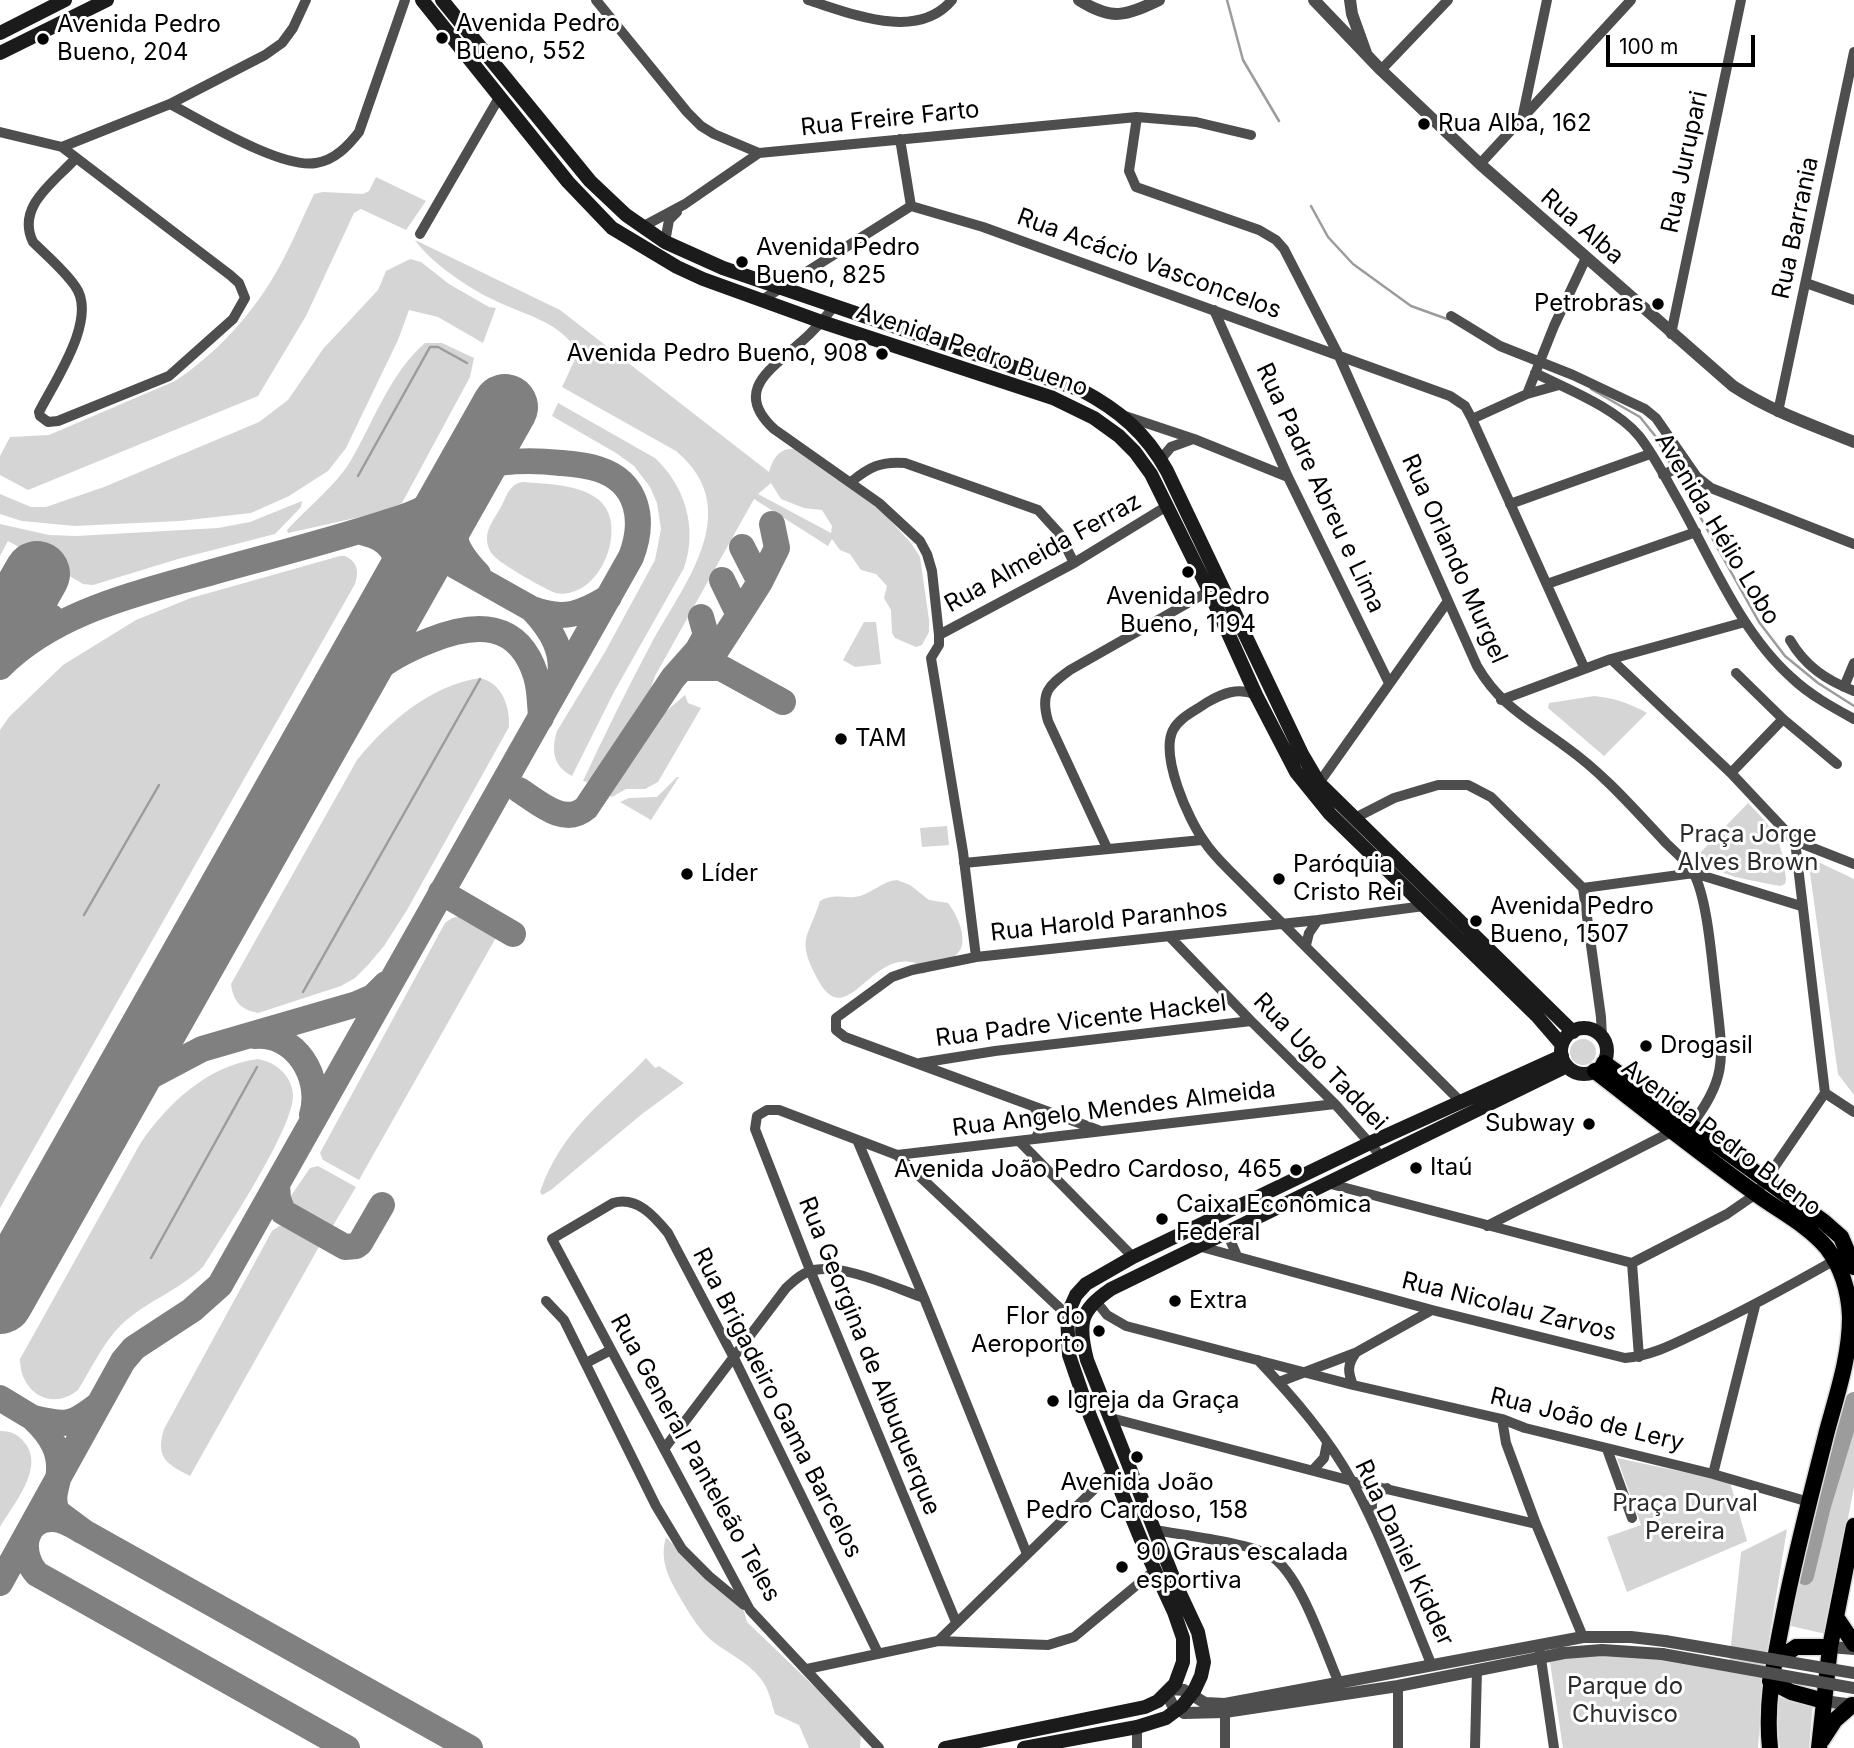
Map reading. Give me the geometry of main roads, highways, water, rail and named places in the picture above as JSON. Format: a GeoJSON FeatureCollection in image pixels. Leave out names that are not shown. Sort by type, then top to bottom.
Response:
{"type":"FeatureCollection","features":[{"type":"Feature","properties":{"kind":"main road"},"geometry":{"type":"LineString","coordinates":[[0,33],[65,0]]}},
{"type":"Feature","properties":{"kind":"main road"},"geometry":{"type":"LineString","coordinates":[[0,53],[107,0]]}},
{"type":"Feature","properties":{"kind":"main road","name":"Avenida Pedro Bueno"},"geometry":{"type":"LineString","coordinates":[[422,0],[596,214],[612,228],[702,279],[822,322],[1053,398],[1094,418],[1119,436],[1151,474],[1209,591],[1256,695],[1296,772],[1311,793],[1537,1016],[1564,1056]]}},
{"type":"Feature","properties":{"kind":"main road","name":"Avenida Pedro Bueno"},"geometry":{"type":"LineString","coordinates":[[445,1],[590,181],[642,227],[665,242],[723,268],[1081,390],[1125,416],[1142,433],[1161,459],[1302,754],[1320,783],[1573,1032]]}},
{"type":"Feature","properties":{"kind":"main road"},"geometry":{"type":"LineString","coordinates":[[660,257],[665,242]]}},
{"type":"Feature","properties":{"kind":"main road"},"geometry":{"type":"LineString","coordinates":[[1024,1748],[1157,1723],[1177,1710],[1192,1693],[1201,1676],[1204,1662],[1202,1647],[1087,1360],[1082,1341],[1086,1310],[1111,1289],[1381,1156],[1564,1056],[1573,1032],[1581,1029],[1597,1034],[1607,1050],[1599,1067],[1587,1074],[1578,1073],[1564,1056]]}},
{"type":"Feature","properties":{"kind":"main road"},"geometry":{"type":"LineString","coordinates":[[945,1748],[1144,1707],[1169,1692],[1181,1673],[1184,1651],[1174,1612],[1113,1471],[1069,1354],[1067,1315],[1071,1304],[1086,1284],[1133,1257],[1370,1143],[1564,1056]]}},
{"type":"Feature","properties":{"kind":"main road","name":"Avenida Pedro Bueno"},"geometry":{"type":"LineString","coordinates":[[1599,1067],[1691,1125],[1841,1237],[1854,1266]]}},
{"type":"Feature","properties":{"kind":"main road","name":"Avenida Pedro Bueno"},"geometry":{"type":"LineString","coordinates":[[1599,1067],[1673,1131],[1824,1245],[1835,1260],[1847,1295],[1850,1317],[1843,1370],[1809,1502],[1770,1681],[1770,1748]]}},
{"type":"Feature","properties":{"kind":"main road"},"geometry":{"type":"LineString","coordinates":[[1820,1745],[1830,1647],[1854,1526]]}},
{"type":"Feature","properties":{"kind":"main road"},"geometry":{"type":"LineString","coordinates":[[1836,1616],[1854,1646]]}},
{"type":"Feature","properties":{"kind":"main road"},"geometry":{"type":"LineString","coordinates":[[1774,1662],[1796,1647],[1830,1647]]}},
{"type":"Feature","properties":{"kind":"main road"},"geometry":{"type":"LineString","coordinates":[[1770,1681],[1791,1692],[1824,1701]]}},
{"type":"Feature","properties":{"kind":"main road"},"geometry":{"type":"LineString","coordinates":[[1820,1745],[1835,1720],[1853,1699]]}},
{"type":"Feature","properties":{"kind":"waterway"},"geometry":{"type":"LineString","coordinates":[[1227,0],[1243,60],[1279,121]]}},
{"type":"Feature","properties":{"kind":"waterway"},"geometry":{"type":"LineString","coordinates":[[1311,206],[1328,237],[1353,264],[1411,306],[1447,319]]}},
{"type":"Feature","properties":{"kind":"waterway"},"geometry":{"type":"LineString","coordinates":[[358,476],[430,347],[438,347],[467,363]]}},
{"type":"Feature","properties":{"kind":"waterway"},"geometry":{"type":"LineString","coordinates":[[1591,389],[1640,417],[1656,437],[1672,467]]}},
{"type":"Feature","properties":{"kind":"waterway"},"geometry":{"type":"LineString","coordinates":[[1675,472],[1759,622],[1785,656],[1818,683],[1854,706]]}},
{"type":"Feature","properties":{"kind":"waterway"},"geometry":{"type":"LineString","coordinates":[[303,992],[480,679]]}},
{"type":"Feature","properties":{"kind":"waterway"},"geometry":{"type":"LineString","coordinates":[[84,915],[159,785]]}},
{"type":"Feature","properties":{"kind":"waterway"},"geometry":{"type":"LineString","coordinates":[[151,1258],[257,1067]]}},
{"type":"Feature","properties":{"kind":"waterway"},"geometry":{"type":"LineString","coordinates":[[1805,1576],[1822,1506],[1854,1401]]}},
{"type":"Feature","properties":{"kind":"place","name":"Avenida Pedro Bueno, 552"},"geometry":{"type":"Point","coordinates":[442,38]}},
{"type":"Feature","properties":{"kind":"place","name":"Avenida Pedro Bueno, 204"},"geometry":{"type":"Point","coordinates":[43,39]}},
{"type":"Feature","properties":{"kind":"place","name":"Rua Alba, 162"},"geometry":{"type":"Point","coordinates":[1424,124]}},
{"type":"Feature","properties":{"kind":"place","name":"Avenida Pedro Bueno, 825"},"geometry":{"type":"Point","coordinates":[742,262]}},
{"type":"Feature","properties":{"kind":"place","name":"Petrobras"},"geometry":{"type":"Point","coordinates":[1658,304]}},
{"type":"Feature","properties":{"kind":"place","name":"Avenida Pedro Bueno, 908"},"geometry":{"type":"Point","coordinates":[882,354]}},
{"type":"Feature","properties":{"kind":"place","name":"Avenida Pedro Bueno, 1194"},"geometry":{"type":"Point","coordinates":[1188,572]}},
{"type":"Feature","properties":{"kind":"place","name":"TAM"},"geometry":{"type":"Point","coordinates":[841,739]}},
{"type":"Feature","properties":{"kind":"place","name":"Líder"},"geometry":{"type":"Point","coordinates":[687,874]}},
{"type":"Feature","properties":{"kind":"place","name":"Paróquia Cristo Rei"},"geometry":{"type":"Point","coordinates":[1279,879]}},
{"type":"Feature","properties":{"kind":"place","name":"Avenida Pedro Bueno, 1507"},"geometry":{"type":"Point","coordinates":[1476,921]}},
{"type":"Feature","properties":{"kind":"place","name":"Drogasil"},"geometry":{"type":"Point","coordinates":[1646,1046]}},
{"type":"Feature","properties":{"kind":"place","name":"Subway"},"geometry":{"type":"Point","coordinates":[1589,1124]}},
{"type":"Feature","properties":{"kind":"place","name":"Itaú"},"geometry":{"type":"Point","coordinates":[1416,1168]}},
{"type":"Feature","properties":{"kind":"place","name":"Avenida João Pedro Cardoso, 465"},"geometry":{"type":"Point","coordinates":[1296,1170]}},
{"type":"Feature","properties":{"kind":"place","name":"Caixa Econômica Federal"},"geometry":{"type":"Point","coordinates":[1162,1219]}},
{"type":"Feature","properties":{"kind":"place","name":"Extra"},"geometry":{"type":"Point","coordinates":[1175,1301]}},
{"type":"Feature","properties":{"kind":"place","name":"Flor do Aeroporto"},"geometry":{"type":"Point","coordinates":[1099,1331]}},
{"type":"Feature","properties":{"kind":"place","name":"Igreja da Graça"},"geometry":{"type":"Point","coordinates":[1053,1401]}},
{"type":"Feature","properties":{"kind":"place","name":"Avenida João Pedro Cardoso, 158"},"geometry":{"type":"Point","coordinates":[1137,1457]}},
{"type":"Feature","properties":{"kind":"place","name":"90 Graus escalada esportiva"},"geometry":{"type":"Point","coordinates":[1122,1567]}},
{"type":"Feature","properties":{"kind":"park label","name":"Praça Jorge Alves Brown"},"geometry":{"type":"Point","coordinates":[1748,849]}},
{"type":"Feature","properties":{"kind":"park label","name":"Praça Durval Pereira"},"geometry":{"type":"Point","coordinates":[1685,1518]}},
{"type":"Feature","properties":{"kind":"park label","name":"Parque do Chuvisco"},"geometry":{"type":"Point","coordinates":[1625,1701]}}]}
